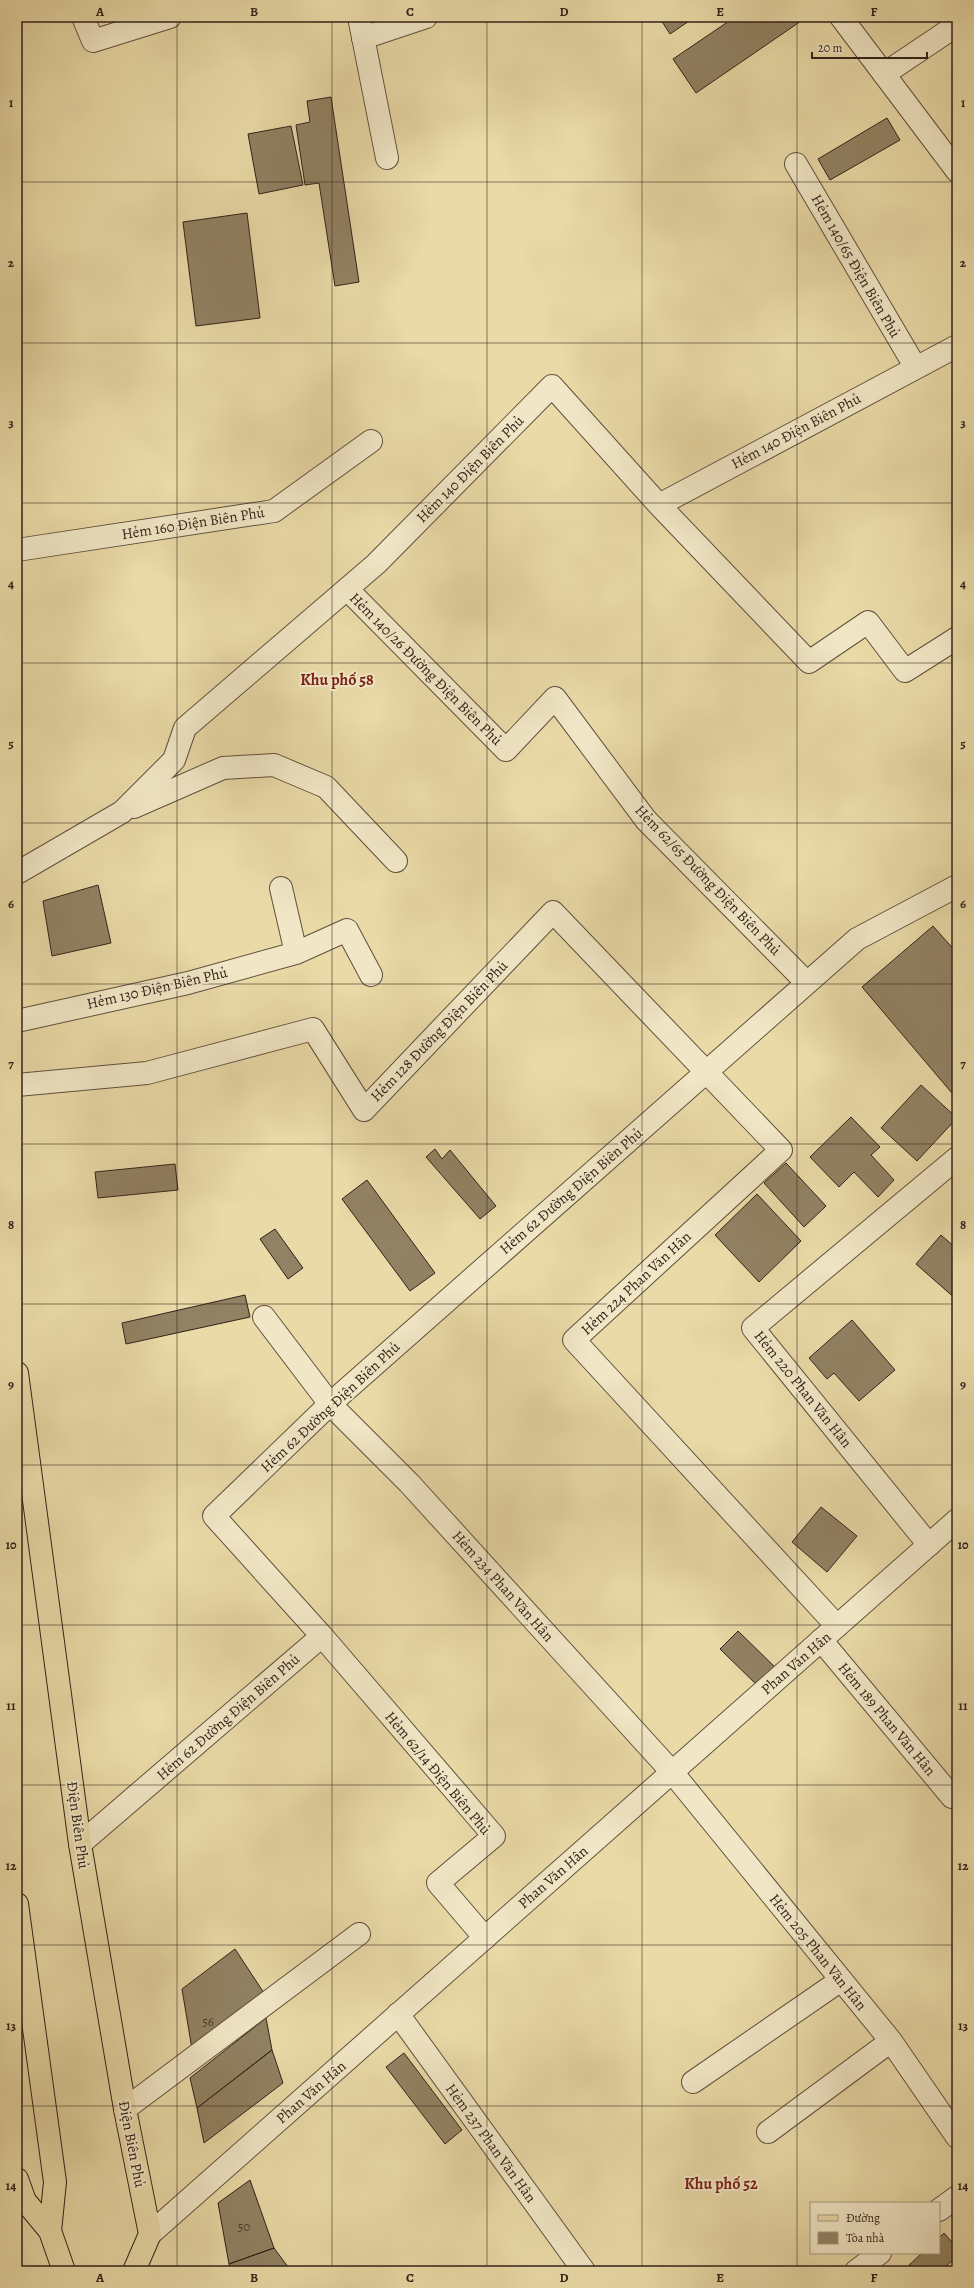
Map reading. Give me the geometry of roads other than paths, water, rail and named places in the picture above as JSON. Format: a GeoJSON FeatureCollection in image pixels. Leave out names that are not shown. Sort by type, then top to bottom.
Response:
{"type":"FeatureCollection","features":[{"type":"Feature","properties":{"kind":"main road","name":"Điện Biên Phủ"},"geometry":{"type":"LineString","coordinates":[[17,1373],[80,1844],[125,2109],[150,2234]]}},
{"type":"Feature","properties":{"kind":"main road"},"geometry":{"type":"LineString","coordinates":[[17,1904],[55,2182],[50,2231]]}},
{"type":"Feature","properties":{"kind":"main road"},"geometry":{"type":"LineString","coordinates":[[17,2179],[25,2201],[50,2231],[64,2271]]}},
{"type":"Feature","properties":{"kind":"main road"},"geometry":{"type":"LineString","coordinates":[[134,2271],[150,2234]]}},
{"type":"Feature","properties":{"kind":"street"},"geometry":{"type":"LineString","coordinates":[[83,17],[92,41],[170,17]]}},
{"type":"Feature","properties":{"kind":"street"},"geometry":{"type":"LineString","coordinates":[[359,17],[387,158]]}},
{"type":"Feature","properties":{"kind":"street"},"geometry":{"type":"LineString","coordinates":[[363,38],[426,17]]}},
{"type":"Feature","properties":{"kind":"street"},"geometry":{"type":"LineString","coordinates":[[841,17],[957,171]]}},
{"type":"Feature","properties":{"kind":"street"},"geometry":{"type":"LineString","coordinates":[[884,74],[957,25]]}},
{"type":"Feature","properties":{"kind":"street","name":"Hẻm 140/65 Điện Biên Phủ"},"geometry":{"type":"LineString","coordinates":[[796,164],[916,368]]}},
{"type":"Feature","properties":{"kind":"street","name":"Hẻm 140 Điện Biên Phủ"},"geometry":{"type":"LineString","coordinates":[[17,873],[122,812],[174,760],[185,728],[376,564],[552,386],[659,505],[957,346]]}},
{"type":"Feature","properties":{"kind":"street","name":"Hẻm 160 Điện Biên Phủ"},"geometry":{"type":"LineString","coordinates":[[17,550],[274,511],[371,441]]}},
{"type":"Feature","properties":{"kind":"street"},"geometry":{"type":"LineString","coordinates":[[659,505],[809,662],[868,622],[905,671],[957,638]]}},
{"type":"Feature","properties":{"kind":"street","name":"Hẻm 140/26 Đường Điện Biên Phủ"},"geometry":{"type":"LineString","coordinates":[[347,589],[506,750],[555,698]]}},
{"type":"Feature","properties":{"kind":"street","name":"Hẻm 62/65 Đường Điện Biên Phủ"},"geometry":{"type":"LineString","coordinates":[[555,698],[646,820],[807,983]]}},
{"type":"Feature","properties":{"kind":"street"},"geometry":{"type":"LineString","coordinates":[[122,812],[223,768],[274,765],[326,787],[396,860]]}},
{"type":"Feature","properties":{"kind":"street","name":"Hẻm 62 Đường Điện Biên Phủ"},"geometry":{"type":"LineString","coordinates":[[80,1844],[322,1636],[214,1516],[330,1404],[857,938],[957,886]]}},
{"type":"Feature","properties":{"kind":"street"},"geometry":{"type":"LineString","coordinates":[[281,888],[296,953]]}},
{"type":"Feature","properties":{"kind":"street","name":"Hẻm 128 Đường Điện Biên Phủ"},"geometry":{"type":"LineString","coordinates":[[17,1085],[147,1073],[313,1029],[364,1110],[553,912],[706,1072]]}},
{"type":"Feature","properties":{"kind":"street","name":"Hẻm 130 Điện Biên Phủ"},"geometry":{"type":"LineString","coordinates":[[17,1021],[188,983],[296,953],[347,930],[371,975]]}},
{"type":"Feature","properties":{"kind":"street","name":"Hẻm 224 Phan Văn Hân"},"geometry":{"type":"LineString","coordinates":[[706,1072],[781,1150],[574,1340],[837,1626]]}},
{"type":"Feature","properties":{"kind":"street","name":"Hẻm 220 Phan Văn Hân"},"geometry":{"type":"LineString","coordinates":[[929,1545],[753,1328],[957,1158]]}},
{"type":"Feature","properties":{"kind":"street","name":"Hẻm 234 Phan Văn Hân"},"geometry":{"type":"LineString","coordinates":[[264,1317],[330,1404],[409,1483],[672,1772]]}},
{"type":"Feature","properties":{"kind":"street","name":"Phan Văn Hân"},"geometry":{"type":"LineString","coordinates":[[150,2234],[957,1520]]}},
{"type":"Feature","properties":{"kind":"street","name":"Hẻm 62/14 Điện Biên Phủ"},"geometry":{"type":"LineString","coordinates":[[322,1636],[494,1836],[438,1883],[485,1938]]}},
{"type":"Feature","properties":{"kind":"street","name":"Hẻm 189 Phan Văn Hân"},"geometry":{"type":"LineString","coordinates":[[821,1640],[952,1797]]}},
{"type":"Feature","properties":{"kind":"street","name":"Hẻm 205 Phan Văn Hân"},"geometry":{"type":"LineString","coordinates":[[672,1772],[891,2041],[957,2137]]}},
{"type":"Feature","properties":{"kind":"street"},"geometry":{"type":"LineString","coordinates":[[125,2109],[358,1934]]}},
{"type":"Feature","properties":{"kind":"street"},"geometry":{"type":"LineString","coordinates":[[692,2082],[841,1980]]}},
{"type":"Feature","properties":{"kind":"street","name":"Hẻm 237 Phan Văn Hân"},"geometry":{"type":"LineString","coordinates":[[398,2014],[584,2271]]}},
{"type":"Feature","properties":{"kind":"street"},"geometry":{"type":"LineString","coordinates":[[768,2132],[891,2041]]}},
{"type":"Feature","properties":{"kind":"street"},"geometry":{"type":"LineString","coordinates":[[940,2209],[957,2197]]}},
{"type":"Feature","properties":{"kind":"street"},"geometry":{"type":"LineString","coordinates":[[856,2271],[879,2254]]}},
{"type":"Feature","properties":{"kind":"district","name":"Khu phố 58"},"geometry":{"type":"Point","coordinates":[337,679]}},
{"type":"Feature","properties":{"kind":"district","name":"Khu phố 52"},"geometry":{"type":"Point","coordinates":[721,2183]}}]}
